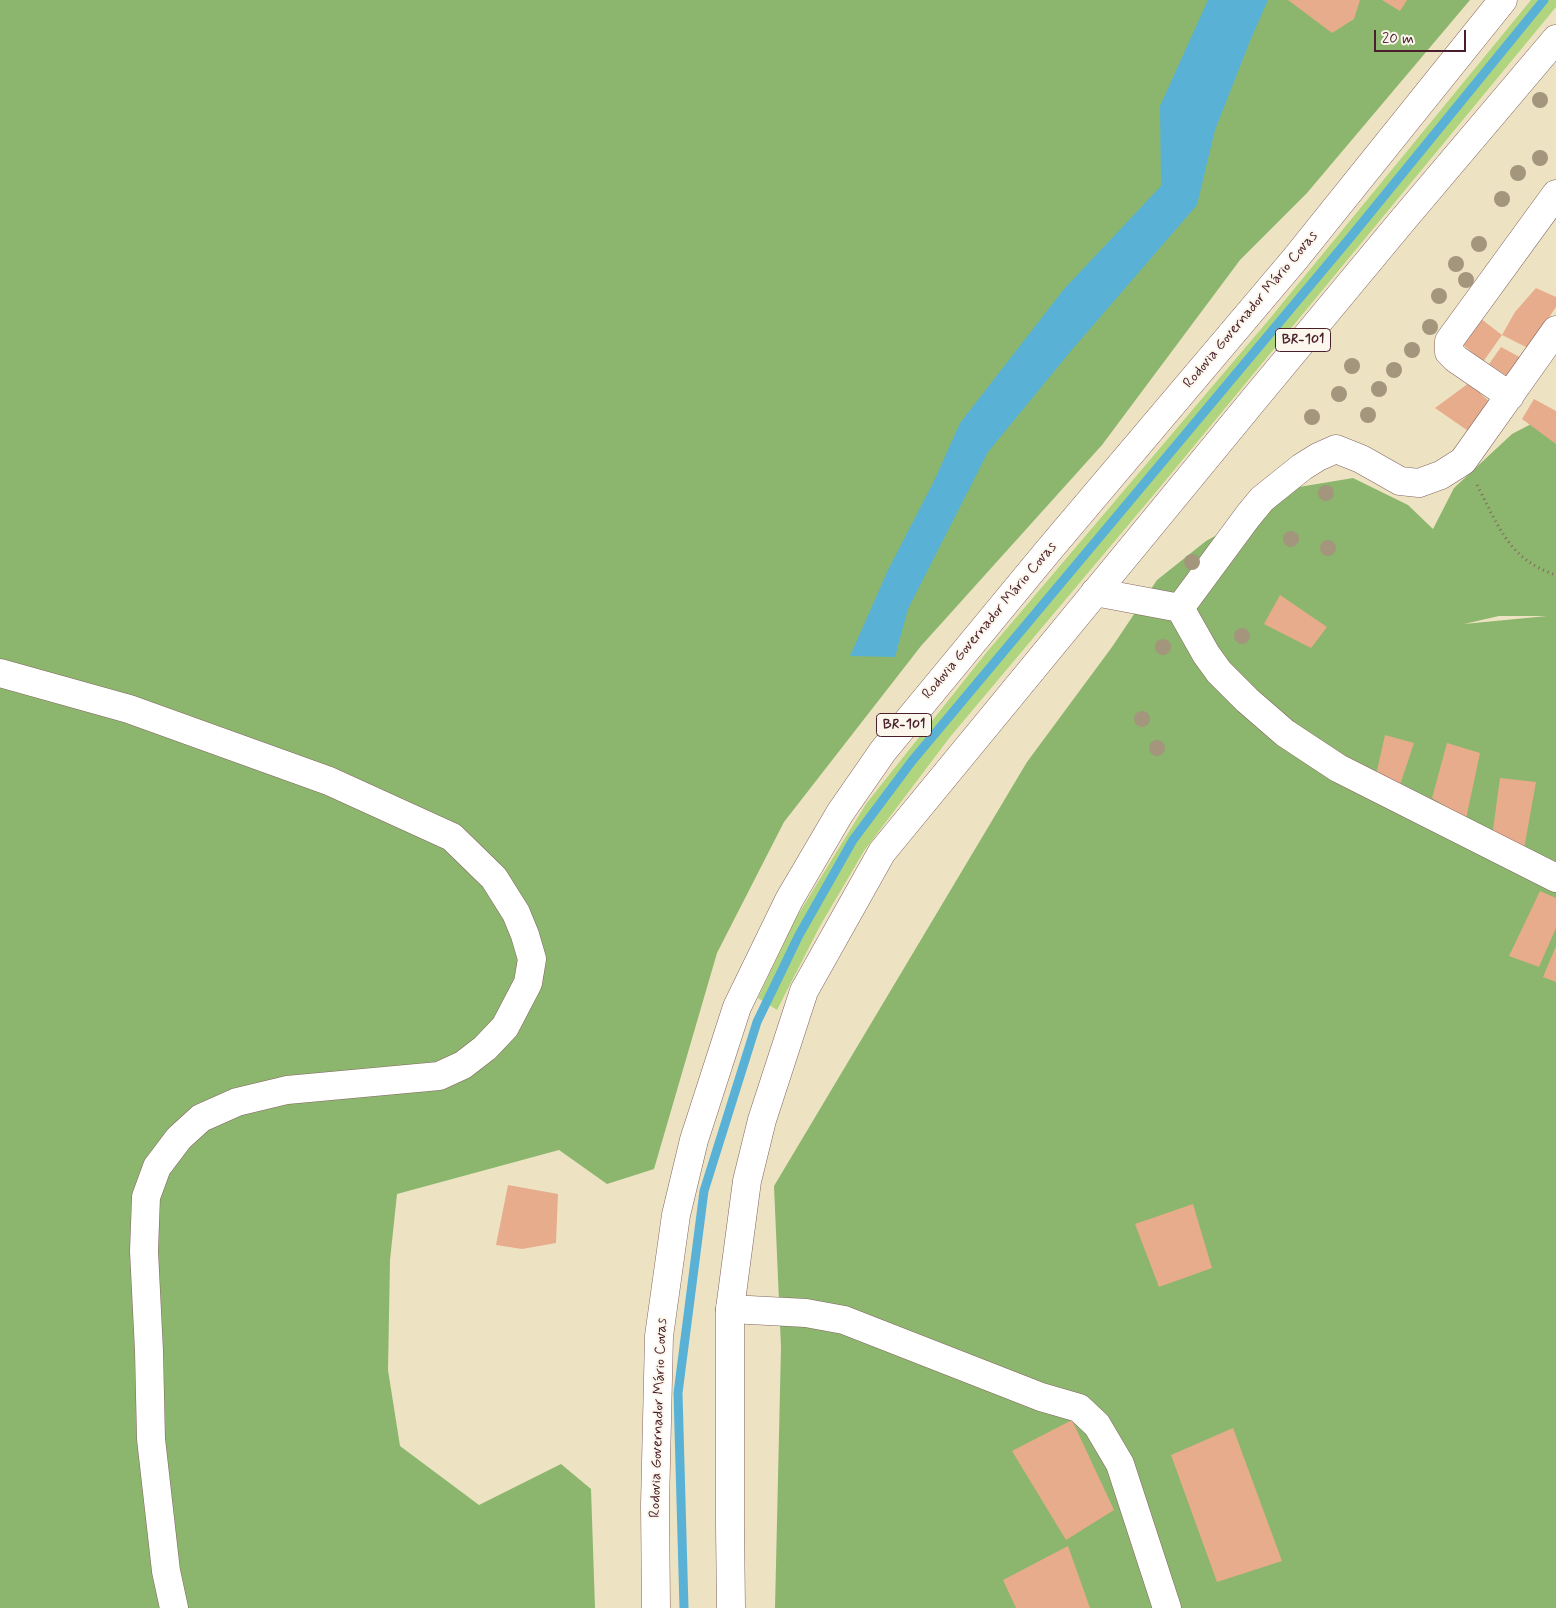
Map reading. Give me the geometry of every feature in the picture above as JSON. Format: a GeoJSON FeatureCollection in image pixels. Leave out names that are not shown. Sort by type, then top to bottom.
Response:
{"type":"FeatureCollection","features":[{"type":"Feature","properties":{"kind":"main road","name":"Rodovia Governador Mário Covas"},"geometry":{"type":"LineString","coordinates":[[656,1608],[655,1505],[659,1336],[676,1215],[694,1140],[737,1008],[789,900],[840,813],[883,751],[1048,550],[1295,258],[1503,0]]}},
{"type":"Feature","properties":{"kind":"main road","name":"BR-101"},"geometry":{"type":"LineString","coordinates":[[731,1608],[730,1309],[746,1181],[762,1120],[804,991],[882,852],[1402,221],[1556,39]]}},
{"type":"Feature","properties":{"kind":"main road"},"geometry":{"type":"LineString","coordinates":[[1510,396],[1456,359],[1449,352],[1449,342],[1556,194]]}},
{"type":"Feature","properties":{"kind":"main road"},"geometry":{"type":"LineString","coordinates":[[1180,608],[1262,499],[1279,484],[1318,456],[1336,449],[1361,459],[1400,481],[1419,483],[1441,475],[1464,461],[1556,330]]}},
{"type":"Feature","properties":{"kind":"main road"},"geometry":{"type":"LineString","coordinates":[[1095,592],[1180,608],[1206,654],[1220,672],[1247,700],[1286,733],[1338,768],[1556,878]]}},
{"type":"Feature","properties":{"kind":"main road"},"geometry":{"type":"LineString","coordinates":[[0,673],[129,709],[311,774],[452,837],[494,878],[516,913],[532,959],[528,983],[505,1027],[485,1048],[463,1065],[439,1076],[287,1090],[237,1102],[201,1118],[179,1138],[157,1166],[146,1197],[144,1251],[150,1351],[151,1439],[166,1571],[174,1608]]}},
{"type":"Feature","properties":{"kind":"main road"},"geometry":{"type":"LineString","coordinates":[[730,1309],[806,1313],[844,1320],[1041,1397],[1079,1408],[1097,1425],[1120,1464],[1167,1608]]}},
{"type":"Feature","properties":{"kind":"path"},"geometry":{"type":"LineString","coordinates":[[1464,461],[1510,546],[1531,564],[1556,574]]}},
{"type":"Feature","properties":{"kind":"green space"},"geometry":{"type":"Polygon","coordinates":[[[0,0],[1470,0],[1307,193],[1240,260],[1102,445],[921,646],[784,822],[717,953],[654,1169],[607,1184],[559,1150],[397,1194],[390,1260],[388,1370],[400,1446],[479,1505],[561,1464],[591,1489],[595,1608],[0,1608],[0,0]]]}},
{"type":"Feature","properties":{"kind":"green space"},"geometry":{"type":"Polygon","coordinates":[[[1531,0],[1556,0],[1556,7],[1156,492],[950,737],[864,851],[820,926],[777,1010],[758,998],[796,918],[866,804],[986,653],[1267,322],[1531,0]]]}},
{"type":"Feature","properties":{"kind":"green space"},"geometry":{"type":"Polygon","coordinates":[[[1556,411],[1556,1608],[775,1608],[781,1347],[774,1186],[1027,762],[1112,647],[1157,580],[1206,541],[1271,505],[1293,488],[1353,478],[1408,505],[1433,529],[1454,488],[1512,434],[1556,411]],[[1499,616],[1464,624],[1547,616],[1499,616]]]}},
{"type":"Feature","properties":{"kind":"water"},"geometry":{"type":"Polygon","coordinates":[[[1208,0],[1268,0],[1215,130],[1197,205],[1070,352],[988,452],[908,609],[895,657],[850,656],[888,570],[934,481],[960,423],[1064,289],[1161,186],[1160,106],[1208,0]]]}},
{"type":"Feature","properties":{"kind":"building"},"geometry":{"type":"Polygon","coordinates":[[[1288,0],[1360,0],[1354,19],[1332,33],[1288,0]]]}},
{"type":"Feature","properties":{"kind":"building"},"geometry":{"type":"Polygon","coordinates":[[[1382,0],[1407,0],[1400,11],[1382,0]]]}},
{"type":"Feature","properties":{"kind":"building"},"geometry":{"type":"Polygon","coordinates":[[[1536,288],[1556,297],[1556,307],[1528,348],[1502,335],[1515,312],[1536,288]]]}},
{"type":"Feature","properties":{"kind":"building"},"geometry":{"type":"Polygon","coordinates":[[[1476,315],[1502,335],[1483,362],[1460,342],[1476,315]]]}},
{"type":"Feature","properties":{"kind":"building"},"geometry":{"type":"Polygon","coordinates":[[[1501,347],[1527,361],[1513,380],[1489,364],[1501,347]]]}},
{"type":"Feature","properties":{"kind":"building"},"geometry":{"type":"Polygon","coordinates":[[[1469,383],[1495,407],[1474,435],[1435,408],[1469,383]]]}},
{"type":"Feature","properties":{"kind":"building"},"geometry":{"type":"Polygon","coordinates":[[[1534,399],[1556,411],[1556,444],[1522,419],[1534,399]]]}},
{"type":"Feature","properties":{"kind":"building"},"geometry":{"type":"Polygon","coordinates":[[[1280,595],[1327,627],[1311,648],[1264,624],[1280,595]]]}},
{"type":"Feature","properties":{"kind":"building"},"geometry":{"type":"Polygon","coordinates":[[[1385,735],[1414,743],[1400,785],[1376,775],[1385,735]]]}},
{"type":"Feature","properties":{"kind":"building"},"geometry":{"type":"Polygon","coordinates":[[[1447,743],[1480,753],[1466,819],[1432,798],[1447,743]]]}},
{"type":"Feature","properties":{"kind":"building"},"geometry":{"type":"Polygon","coordinates":[[[1500,778],[1536,782],[1524,849],[1492,837],[1500,778]]]}},
{"type":"Feature","properties":{"kind":"building"},"geometry":{"type":"Polygon","coordinates":[[[1540,891],[1556,898],[1556,928],[1539,967],[1509,956],[1540,891]]]}},
{"type":"Feature","properties":{"kind":"building"},"geometry":{"type":"Polygon","coordinates":[[[1556,946],[1556,982],[1543,977],[1556,946]]]}},
{"type":"Feature","properties":{"kind":"building"},"geometry":{"type":"Polygon","coordinates":[[[508,1185],[558,1194],[556,1243],[522,1249],[496,1245],[508,1185]]]}},
{"type":"Feature","properties":{"kind":"building"},"geometry":{"type":"Polygon","coordinates":[[[1193,1204],[1212,1268],[1159,1287],[1135,1224],[1193,1204]]]}},
{"type":"Feature","properties":{"kind":"building"},"geometry":{"type":"Polygon","coordinates":[[[1072,1420],[1114,1510],[1066,1540],[1012,1451],[1072,1420]]]}},
{"type":"Feature","properties":{"kind":"building"},"geometry":{"type":"Polygon","coordinates":[[[1233,1428],[1282,1561],[1217,1582],[1171,1455],[1233,1428]]]}},
{"type":"Feature","properties":{"kind":"building"},"geometry":{"type":"Polygon","coordinates":[[[1068,1546],[1090,1608],[1016,1608],[1003,1580],[1068,1546]]]}},
{"type":"Feature","properties":{"kind":"waterway"},"geometry":{"type":"LineString","coordinates":[[684,1608],[678,1393],[704,1191],[757,1022],[799,935],[853,840],[912,761],[1349,239],[1544,0]]}}]}
